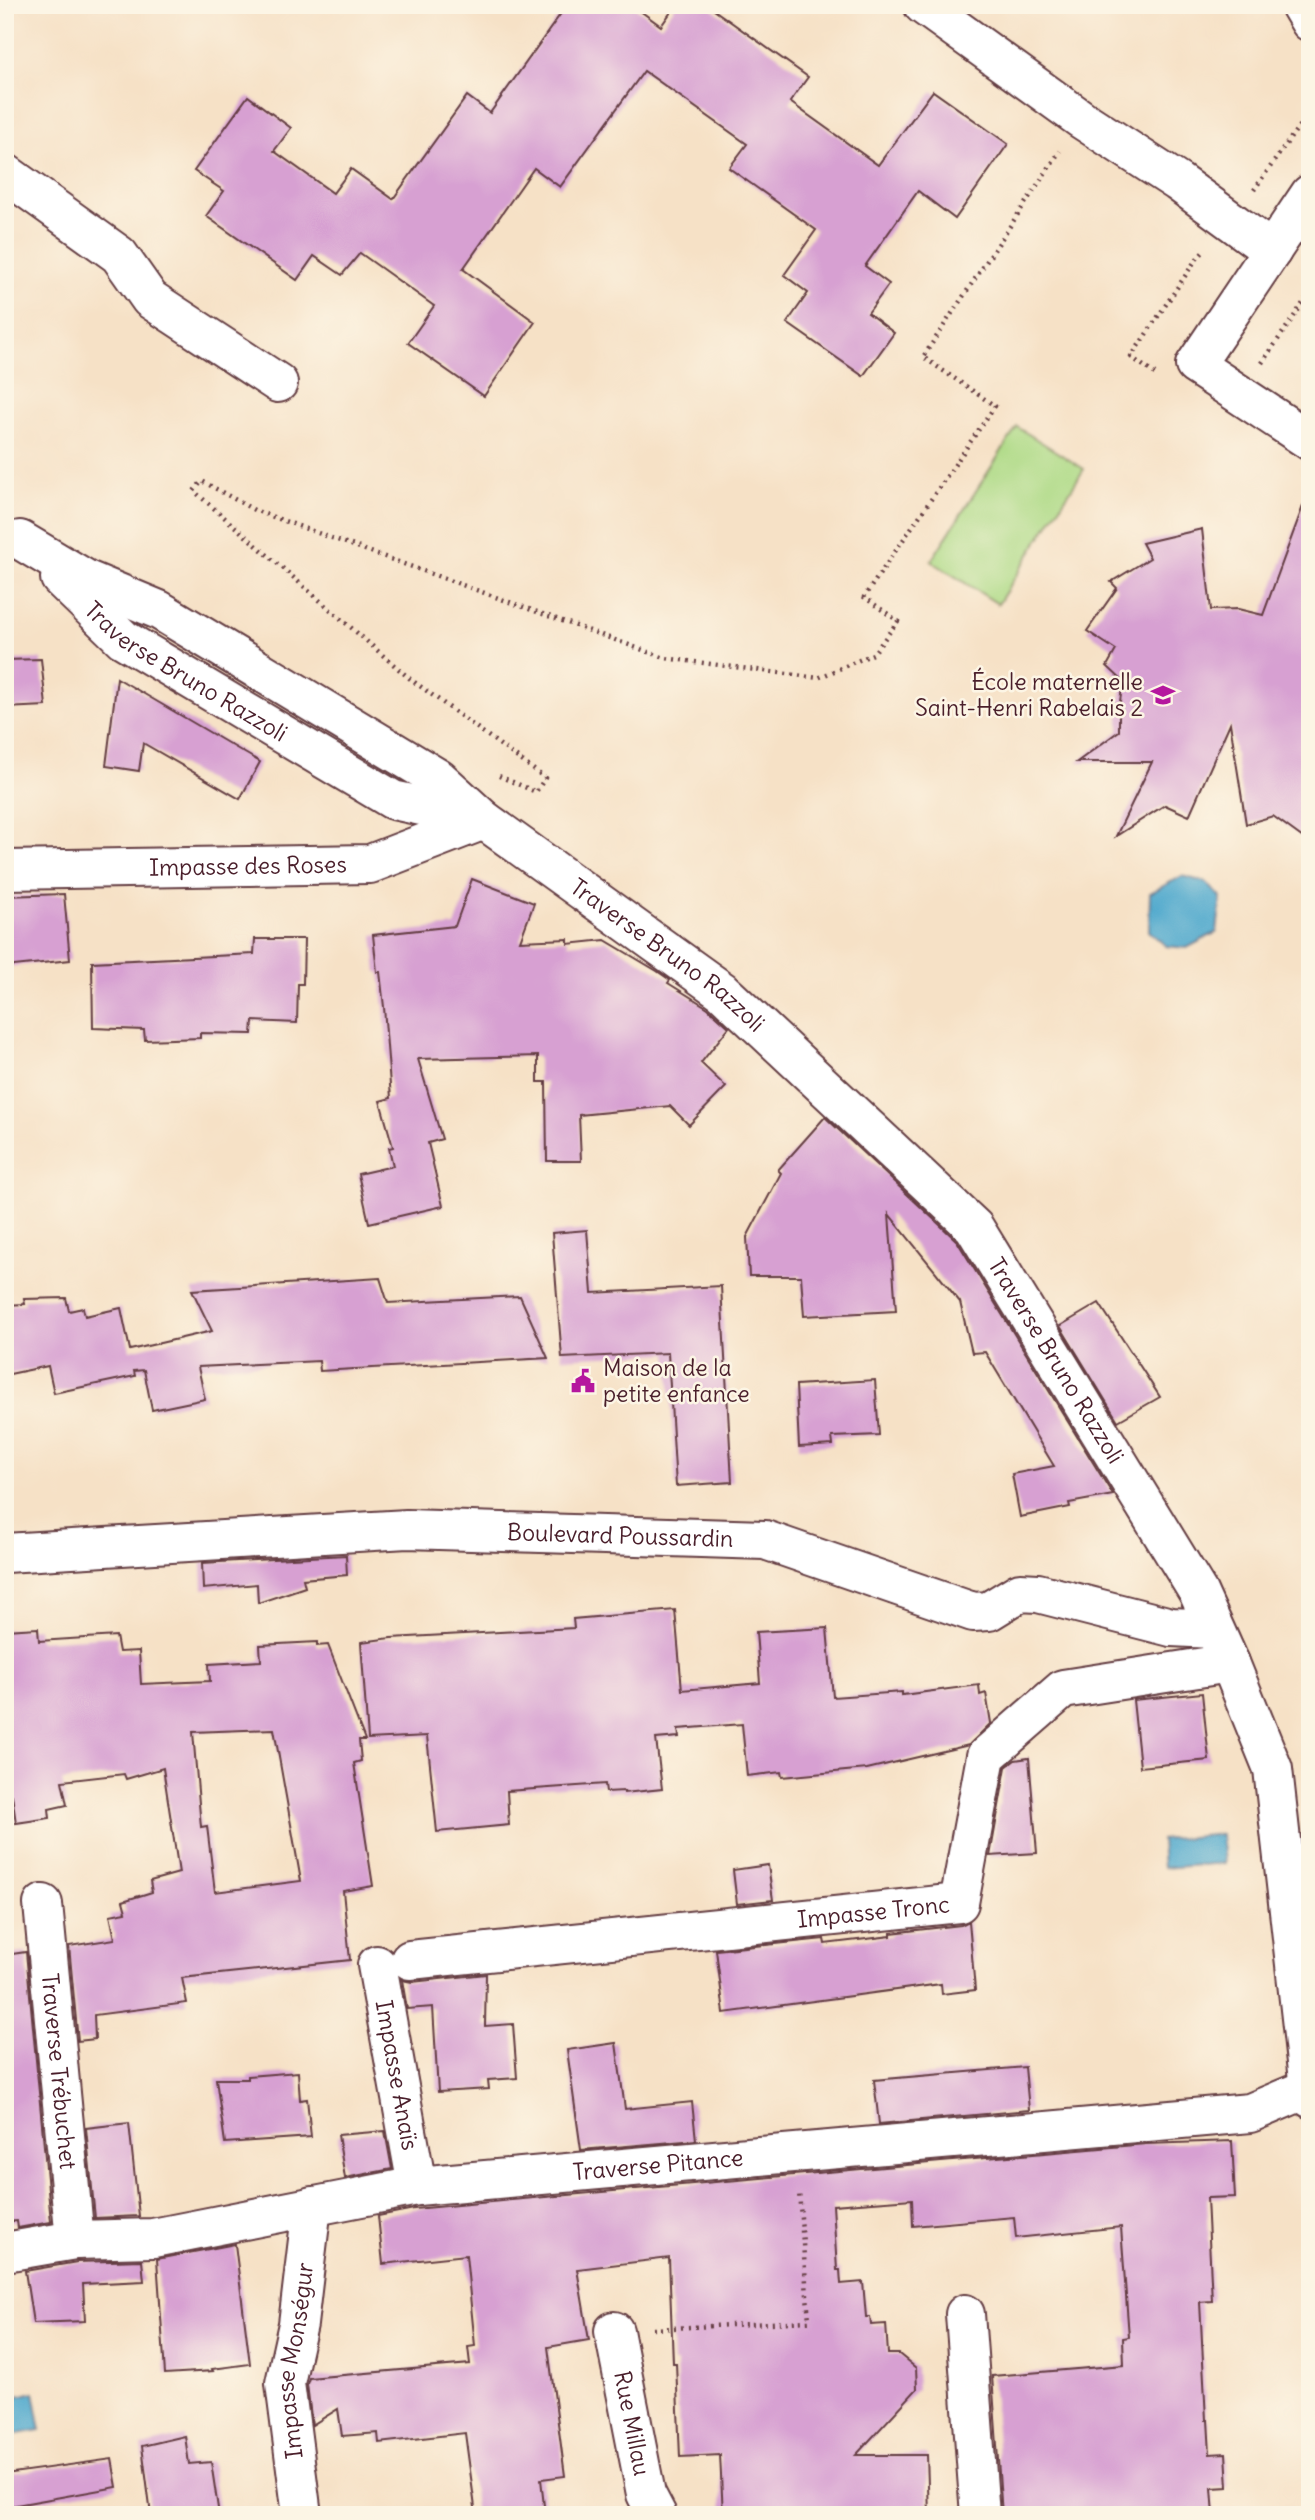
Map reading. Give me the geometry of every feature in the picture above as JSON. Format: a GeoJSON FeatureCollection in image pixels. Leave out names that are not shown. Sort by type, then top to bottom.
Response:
{"type":"FeatureCollection","features":[{"type":"Feature","properties":{"kind":"street"},"geometry":{"type":"LineString","coordinates":[[923,5],[1081,119],[1178,182],[1272,251]]}},
{"type":"Feature","properties":{"kind":"street"},"geometry":{"type":"LineString","coordinates":[[1300,5],[1310,22]]}},
{"type":"Feature","properties":{"kind":"street"},"geometry":{"type":"LineString","coordinates":[[5,173],[119,255],[150,299],[278,383]]}},
{"type":"Feature","properties":{"kind":"street"},"geometry":{"type":"LineString","coordinates":[[1310,194],[1195,365],[1310,441]]}},
{"type":"Feature","properties":{"kind":"street","name":"Traverse Bruno Razzoli"},"geometry":{"type":"LineString","coordinates":[[13,535],[124,639],[393,800],[484,820],[723,991],[974,1227],[1198,1592],[1273,1769],[1302,1948],[1309,2093]]}},
{"type":"Feature","properties":{"kind":"street","name":"Impasse des Roses"},"geometry":{"type":"LineString","coordinates":[[5,870],[370,864],[484,820]]}},
{"type":"Feature","properties":{"kind":"street","name":"Boulevard Poussardin"},"geometry":{"type":"LineString","coordinates":[[5,1553],[407,1529],[765,1540],[973,1612],[989,1611],[1020,1592],[1038,1593],[1171,1627],[1213,1629]]}},
{"type":"Feature","properties":{"kind":"street","name":"Impasse Tronc"},"geometry":{"type":"LineString","coordinates":[[394,1962],[959,1903],[986,1756],[1063,1689],[1230,1663]]}},
{"type":"Feature","properties":{"kind":"street","name":"Traverse Trébuchet"},"geometry":{"type":"LineString","coordinates":[[43,1904],[75,2240]]}},
{"type":"Feature","properties":{"kind":"street","name":"Impasse Anaïs"},"geometry":{"type":"LineString","coordinates":[[394,1962],[417,2186]]}},
{"type":"Feature","properties":{"kind":"street","name":"Traverse Pitance"},"geometry":{"type":"LineString","coordinates":[[5,2252],[75,2240],[153,2238],[417,2186],[1250,2113],[1309,2093]]}},
{"type":"Feature","properties":{"kind":"street","name":"Impasse Monségur"},"geometry":{"type":"LineString","coordinates":[[302,2515],[285,2383],[298,2324],[312,2206]]}},
{"type":"Feature","properties":{"kind":"street"},"geometry":{"type":"LineString","coordinates":[[965,2315],[979,2515]]}},
{"type":"Feature","properties":{"kind":"street","name":"Rue Millau"},"geometry":{"type":"LineString","coordinates":[[614,2331],[646,2494],[657,2515]]}},
{"type":"Feature","properties":{"kind":"path"},"geometry":{"type":"LineString","coordinates":[[491,773],[536,792],[545,778],[409,678],[194,491],[202,481],[254,510],[665,658],[818,678],[873,654],[898,621],[864,597],[995,406],[923,357],[1081,119]]}},
{"type":"Feature","properties":{"kind":"path"},"geometry":{"type":"LineString","coordinates":[[1241,396],[1310,293]]}},
{"type":"Feature","properties":{"kind":"path"},"geometry":{"type":"LineString","coordinates":[[614,2331],[809,2321],[796,2153]]}},
{"type":"Feature","properties":{"kind":"green space"},"geometry":{"type":"Polygon","coordinates":[[[1017,427],[1084,469],[998,604],[931,561],[1017,427]]]}},
{"type":"Feature","properties":{"kind":"water"},"geometry":{"type":"Polygon","coordinates":[[[1182,876],[1205,882],[1221,897],[1217,932],[1187,948],[1166,946],[1149,931],[1150,893],[1182,876]]]}},
{"type":"Feature","properties":{"kind":"water"},"geometry":{"type":"Polygon","coordinates":[[[1221,1834],[1224,1863],[1163,1868],[1161,1840],[1221,1834]]]}},
{"type":"Feature","properties":{"kind":"water"},"geometry":{"type":"Polygon","coordinates":[[[34,2392],[41,2430],[5,2436],[5,2399],[34,2392]]]}},
{"type":"Feature","properties":{"kind":"building"},"geometry":{"type":"Polygon","coordinates":[[[567,5],[632,5],[661,26],[676,5],[707,5],[808,77],[790,102],[878,165],[933,91],[1008,144],[955,219],[918,191],[865,266],[889,284],[868,313],[894,333],[863,376],[787,323],[808,293],[784,275],[816,230],[729,168],[747,144],[644,71],[560,187],[534,168],[463,269],[535,322],[484,396],[408,343],[434,306],[360,253],[342,275],[314,256],[297,280],[206,216],[224,191],[194,171],[248,96],[291,128],[274,151],[333,193],[351,169],[393,199],[467,96],[490,113],[567,5]]]}},
{"type":"Feature","properties":{"kind":"building"},"geometry":{"type":"Polygon","coordinates":[[[1306,498],[1310,498],[1310,790],[1304,796],[1310,824],[1310,843],[1273,816],[1246,824],[1230,723],[1189,816],[1165,805],[1116,836],[1152,762],[1077,762],[1119,731],[1123,681],[1107,666],[1116,650],[1087,631],[1117,588],[1111,582],[1150,558],[1142,543],[1202,529],[1211,610],[1238,609],[1263,615],[1306,498]]]}},
{"type":"Feature","properties":{"kind":"building"},"geometry":{"type":"Polygon","coordinates":[[[41,659],[46,706],[5,708],[5,660],[41,659]]]}},
{"type":"Feature","properties":{"kind":"building"},"geometry":{"type":"Polygon","coordinates":[[[117,678],[260,762],[240,799],[143,743],[139,771],[106,766],[117,678]]]}},
{"type":"Feature","properties":{"kind":"building"},"geometry":{"type":"Polygon","coordinates":[[[472,879],[534,903],[520,941],[568,939],[568,944],[605,940],[657,971],[670,980],[668,983],[708,1008],[729,1027],[701,1063],[726,1087],[689,1125],[670,1106],[579,1115],[581,1161],[547,1161],[546,1082],[538,1082],[538,1056],[418,1059],[442,1139],[428,1143],[443,1206],[369,1223],[358,1174],[393,1166],[389,1148],[393,1147],[380,1101],[391,1098],[384,1007],[373,935],[455,926],[472,879]]]}},
{"type":"Feature","properties":{"kind":"building"},"geometry":{"type":"Polygon","coordinates":[[[64,894],[70,960],[5,967],[5,896],[64,894]]]}},
{"type":"Feature","properties":{"kind":"building"},"geometry":{"type":"Polygon","coordinates":[[[255,939],[304,939],[303,984],[298,984],[297,1023],[253,1021],[252,1034],[200,1033],[200,1038],[145,1040],[144,1030],[93,1028],[92,962],[254,954],[255,939]]]}},
{"type":"Feature","properties":{"kind":"building"},"geometry":{"type":"Polygon","coordinates":[[[825,1117],[957,1241],[1113,1495],[1069,1503],[1070,1507],[1020,1517],[1012,1474],[1054,1466],[985,1352],[972,1353],[960,1302],[889,1214],[896,1311],[804,1316],[801,1276],[749,1276],[747,1237],[781,1173],[778,1170],[825,1117]]]}},
{"type":"Feature","properties":{"kind":"building"},"geometry":{"type":"Polygon","coordinates":[[[587,1230],[592,1293],[721,1286],[732,1482],[676,1486],[668,1353],[562,1358],[552,1233],[587,1230]]]}},
{"type":"Feature","properties":{"kind":"building"},"geometry":{"type":"Polygon","coordinates":[[[380,1278],[388,1303],[520,1296],[548,1358],[320,1371],[319,1361],[198,1367],[205,1399],[152,1410],[144,1370],[134,1371],[135,1376],[54,1393],[48,1366],[5,1375],[5,1305],[25,1304],[24,1299],[66,1298],[69,1311],[83,1308],[85,1316],[121,1308],[130,1350],[212,1331],[192,1290],[380,1278]]]}},
{"type":"Feature","properties":{"kind":"building"},"geometry":{"type":"Polygon","coordinates":[[[1099,1303],[1160,1397],[1118,1421],[1060,1326],[1099,1303]]]}},
{"type":"Feature","properties":{"kind":"building"},"geometry":{"type":"Polygon","coordinates":[[[875,1380],[879,1435],[832,1437],[833,1445],[799,1447],[796,1385],[875,1380]]]}},
{"type":"Feature","properties":{"kind":"building"},"geometry":{"type":"Polygon","coordinates":[[[346,1555],[347,1575],[303,1579],[305,1587],[258,1603],[257,1584],[203,1589],[202,1563],[346,1555]]]}},
{"type":"Feature","properties":{"kind":"building"},"geometry":{"type":"Polygon","coordinates":[[[675,1610],[682,1690],[760,1683],[756,1632],[827,1628],[833,1697],[902,1692],[902,1695],[979,1685],[980,1695],[986,1693],[991,1723],[969,1745],[867,1769],[782,1777],[781,1772],[747,1776],[742,1724],[678,1729],[679,1737],[656,1739],[662,1789],[606,1792],[605,1784],[507,1791],[509,1825],[437,1832],[427,1736],[368,1739],[361,1642],[574,1628],[573,1619],[675,1610]]]}},
{"type":"Feature","properties":{"kind":"building"},"geometry":{"type":"Polygon","coordinates":[[[38,1628],[39,1641],[116,1636],[119,1652],[139,1651],[141,1684],[210,1681],[209,1664],[261,1661],[260,1645],[317,1642],[317,1646],[328,1645],[365,1740],[359,1740],[361,1761],[354,1763],[373,1886],[343,1891],[350,1960],[182,1978],[187,2003],[94,2015],[95,2039],[78,2041],[69,1946],[115,1939],[110,1915],[126,1912],[123,1901],[152,1892],[150,1881],[179,1873],[163,1768],[126,1779],[124,1774],[62,1781],[67,1805],[49,1809],[50,1818],[16,1823],[12,1795],[5,1795],[5,1630],[38,1628]],[[274,1729],[193,1732],[201,1827],[207,1826],[215,1892],[301,1881],[274,1729]]]}},
{"type":"Feature","properties":{"kind":"building"},"geometry":{"type":"Polygon","coordinates":[[[1202,1693],[1209,1760],[1140,1767],[1133,1700],[1202,1693]]]}},
{"type":"Feature","properties":{"kind":"building"},"geometry":{"type":"Polygon","coordinates":[[[1029,1758],[1037,1853],[990,1856],[1006,1767],[1015,1760],[1029,1758]]]}},
{"type":"Feature","properties":{"kind":"building"},"geometry":{"type":"Polygon","coordinates":[[[768,1865],[773,1900],[737,1904],[733,1870],[768,1865]]]}},
{"type":"Feature","properties":{"kind":"building"},"geometry":{"type":"Polygon","coordinates":[[[969,1921],[975,1990],[942,1994],[941,1984],[724,2013],[716,1950],[824,1939],[825,1944],[961,1925],[969,1921]]]}},
{"type":"Feature","properties":{"kind":"building"},"geometry":{"type":"Polygon","coordinates":[[[26,1952],[51,2222],[18,2228],[17,2221],[5,2222],[5,1955],[26,1952]]]}},
{"type":"Feature","properties":{"kind":"building"},"geometry":{"type":"Polygon","coordinates":[[[486,1974],[485,2026],[513,2024],[517,2078],[488,2080],[489,2089],[438,2092],[433,2007],[407,2009],[402,1980],[412,1982],[486,1974]]]}},
{"type":"Feature","properties":{"kind":"building"},"geometry":{"type":"Polygon","coordinates":[[[616,2043],[625,2109],[692,2102],[696,2140],[581,2150],[567,2050],[616,2043]]]}},
{"type":"Feature","properties":{"kind":"building"},"geometry":{"type":"Polygon","coordinates":[[[1025,2067],[1029,2110],[879,2124],[874,2080],[1025,2067]]]}},
{"type":"Feature","properties":{"kind":"building"},"geometry":{"type":"Polygon","coordinates":[[[298,2072],[300,2100],[307,2099],[311,2137],[225,2143],[216,2079],[248,2079],[248,2076],[298,2072]]]}},
{"type":"Feature","properties":{"kind":"building"},"geometry":{"type":"Polygon","coordinates":[[[129,2123],[139,2216],[95,2218],[86,2128],[129,2123]]]}},
{"type":"Feature","properties":{"kind":"building"},"geometry":{"type":"Polygon","coordinates":[[[385,2131],[392,2169],[345,2178],[338,2135],[385,2131]]]}},
{"type":"Feature","properties":{"kind":"building"},"geometry":{"type":"Polygon","coordinates":[[[1232,2141],[1235,2197],[1207,2198],[1212,2301],[1200,2302],[1210,2454],[1226,2453],[1228,2487],[1212,2488],[1214,2515],[1002,2515],[992,2376],[1124,2365],[1123,2338],[1129,2337],[1121,2227],[1016,2238],[1014,2217],[913,2226],[912,2199],[833,2205],[837,2270],[840,2270],[841,2284],[863,2282],[866,2317],[870,2317],[871,2325],[886,2324],[888,2354],[899,2354],[916,2368],[917,2389],[856,2455],[927,2455],[929,2515],[723,2515],[720,2455],[680,2457],[669,2258],[577,2269],[589,2340],[548,2347],[565,2476],[541,2479],[545,2515],[476,2515],[465,2433],[379,2443],[378,2433],[342,2436],[338,2409],[312,2425],[307,2384],[309,2378],[470,2364],[468,2347],[475,2346],[466,2255],[383,2264],[378,2216],[414,2209],[1146,2144],[1232,2141]]]}},
{"type":"Feature","properties":{"kind":"building"},"geometry":{"type":"Polygon","coordinates":[[[235,2244],[250,2364],[212,2369],[213,2371],[165,2374],[157,2259],[235,2244]]]}},
{"type":"Feature","properties":{"kind":"building"},"geometry":{"type":"Polygon","coordinates":[[[142,2260],[144,2281],[83,2284],[85,2321],[33,2323],[25,2271],[77,2262],[142,2260]]]}},
{"type":"Feature","properties":{"kind":"building"},"geometry":{"type":"Polygon","coordinates":[[[185,2436],[189,2464],[211,2462],[219,2515],[151,2515],[142,2446],[185,2436]]]}},
{"type":"Feature","properties":{"kind":"building"},"geometry":{"type":"Polygon","coordinates":[[[112,2459],[117,2487],[5,2507],[5,2474],[112,2459]]]}},
{"type":"Feature","properties":{"kind":"place","name":"École maternelle Saint-Henri Rabelais 2"},"geometry":{"type":"Point","coordinates":[1163,695]}},
{"type":"Feature","properties":{"kind":"place","name":"Maison de la petite enfance"},"geometry":{"type":"Point","coordinates":[583,1381]}}]}
